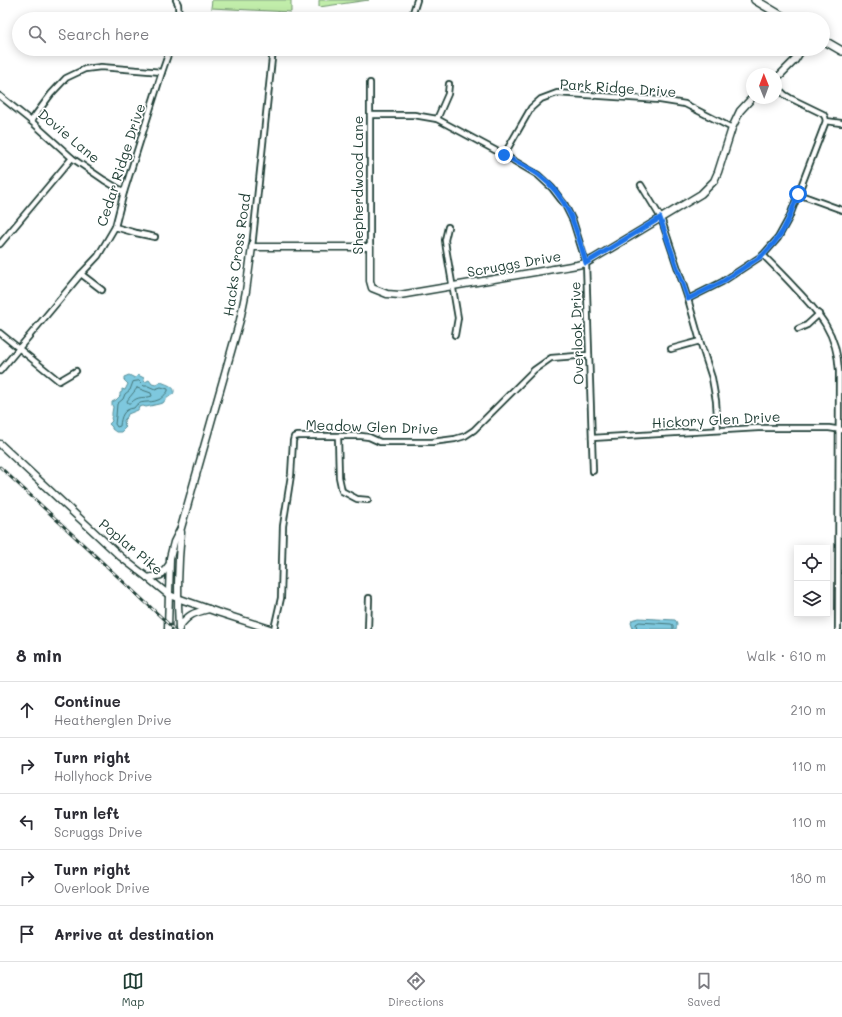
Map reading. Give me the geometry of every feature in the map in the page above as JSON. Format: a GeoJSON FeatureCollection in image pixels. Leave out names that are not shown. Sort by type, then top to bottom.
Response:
{"type":"FeatureCollection","features":[{"type":"Feature","properties":{"kind":"main road"},"geometry":{"type":"LineString","coordinates":[[755,0],[775,12]]}},
{"type":"Feature","properties":{"kind":"main road"},"geometry":{"type":"LineString","coordinates":[[830,44],[842,51]]}},
{"type":"Feature","properties":{"kind":"street"},"geometry":{"type":"LineString","coordinates":[[176,0],[179,12]]}},
{"type":"Feature","properties":{"kind":"street"},"geometry":{"type":"LineString","coordinates":[[413,12],[417,0]]}},
{"type":"Feature","properties":{"kind":"street","name":"Cedar Ridge Drive"},"geometry":{"type":"LineString","coordinates":[[0,371],[81,274],[98,256],[115,226],[124,192],[168,56]]}},
{"type":"Feature","properties":{"kind":"street","name":"Hacks Cross Road"},"geometry":{"type":"LineString","coordinates":[[168,629],[170,558],[174,542],[181,528],[240,320],[246,291],[272,56]]}},
{"type":"Feature","properties":{"kind":"street"},"geometry":{"type":"LineString","coordinates":[[782,73],[798,56]]}},
{"type":"Feature","properties":{"kind":"street"},"geometry":{"type":"LineString","coordinates":[[31,121],[51,94],[66,78],[86,69],[101,68],[162,72]]}},
{"type":"Feature","properties":{"kind":"street","name":"Shepherdwood Lane"},"geometry":{"type":"LineString","coordinates":[[370,82],[370,281],[372,288]]}},
{"type":"Feature","properties":{"kind":"street"},"geometry":{"type":"LineString","coordinates":[[437,119],[448,94],[449,84]]}},
{"type":"Feature","properties":{"kind":"street"},"geometry":{"type":"LineString","coordinates":[[688,299],[722,282],[763,255],[782,232],[789,218],[826,121],[823,114],[790,98],[782,92]]}},
{"type":"Feature","properties":{"kind":"street","name":"Park Ridge Drive"},"geometry":{"type":"LineString","coordinates":[[504,155],[531,108],[541,99],[556,93],[660,100],[685,104],[732,128]]}},
{"type":"Feature","properties":{"kind":"street","name":"Dovie Lane"},"geometry":{"type":"LineString","coordinates":[[0,96],[31,121],[72,158],[124,192]]}},
{"type":"Feature","properties":{"kind":"street","name":"Scruggs Drive"},"geometry":{"type":"LineString","coordinates":[[372,288],[387,294],[400,295],[586,263],[701,194],[714,181],[732,128],[740,111],[746,104]]}},
{"type":"Feature","properties":{"kind":"street","name":"Overlook Drive"},"geometry":{"type":"LineString","coordinates":[[370,115],[414,115],[437,119],[538,175],[552,188],[568,209],[586,263],[593,471]]}},
{"type":"Feature","properties":{"kind":"street"},"geometry":{"type":"LineString","coordinates":[[826,121],[841,123]]}},
{"type":"Feature","properties":{"kind":"street"},"geometry":{"type":"LineString","coordinates":[[0,244],[72,158]]}},
{"type":"Feature","properties":{"kind":"street"},"geometry":{"type":"LineString","coordinates":[[640,185],[660,218],[688,299],[712,378],[716,401],[718,430]]}},
{"type":"Feature","properties":{"kind":"street"},"geometry":{"type":"LineString","coordinates":[[798,194],[842,210]]}},
{"type":"Feature","properties":{"kind":"street"},"geometry":{"type":"LineString","coordinates":[[115,226],[155,237]]}},
{"type":"Feature","properties":{"kind":"street"},"geometry":{"type":"LineString","coordinates":[[448,227],[445,240],[458,318],[455,335]]}},
{"type":"Feature","properties":{"kind":"street"},"geometry":{"type":"LineString","coordinates":[[252,247],[370,247]]}},
{"type":"Feature","properties":{"kind":"street"},"geometry":{"type":"LineString","coordinates":[[763,255],[819,314],[831,333],[838,361],[840,430],[838,629]]}},
{"type":"Feature","properties":{"kind":"street"},"geometry":{"type":"LineString","coordinates":[[81,274],[102,290]]}},
{"type":"Feature","properties":{"kind":"street"},"geometry":{"type":"LineString","coordinates":[[798,329],[807,325],[819,314]]}},
{"type":"Feature","properties":{"kind":"street"},"geometry":{"type":"LineString","coordinates":[[0,333],[59,381],[76,371]]}},
{"type":"Feature","properties":{"kind":"street"},"geometry":{"type":"LineString","coordinates":[[671,350],[700,341]]}},
{"type":"Feature","properties":{"kind":"street","name":"Meadow Glen Drive"},"geometry":{"type":"LineString","coordinates":[[274,629],[281,598],[283,532],[291,475],[294,437],[364,436],[380,442],[432,442],[456,439],[465,436],[474,430],[534,370],[551,358],[589,355]]}},
{"type":"Feature","properties":{"kind":"street","name":"Hickory Glen Drive"},"geometry":{"type":"LineString","coordinates":[[592,438],[769,428],[829,428],[840,430]]}},
{"type":"Feature","properties":{"kind":"street"},"geometry":{"type":"LineString","coordinates":[[338,436],[339,477],[342,491],[357,499],[368,500]]}},
{"type":"Feature","properties":{"kind":"street","name":"Poplar Pike"},"geometry":{"type":"LineString","coordinates":[[0,444],[120,558],[169,595],[270,629]]}},
{"type":"Feature","properties":{"kind":"street","name":"Hacks Cross Road"},"geometry":{"type":"LineString","coordinates":[[179,628],[178,572],[181,528]]}},
{"type":"Feature","properties":{"kind":"street"},"geometry":{"type":"LineString","coordinates":[[148,578],[161,575],[170,565]]}},
{"type":"Feature","properties":{"kind":"street"},"geometry":{"type":"LineString","coordinates":[[368,629],[369,598]]}},
{"type":"Feature","properties":{"kind":"street"},"geometry":{"type":"LineString","coordinates":[[179,628],[184,620],[190,615],[209,609]]}},
{"type":"Feature","properties":{"kind":"green space"},"geometry":{"type":"Polygon","coordinates":[[[212,0],[291,0],[291,12],[211,8],[212,0]]]}},
{"type":"Feature","properties":{"kind":"green space"},"geometry":{"type":"Polygon","coordinates":[[[319,0],[369,0],[319,7],[319,0]]]}},
{"type":"Feature","properties":{"kind":"water"},"geometry":{"type":"Polygon","coordinates":[[[129,375],[135,378],[138,375],[144,378],[145,382],[149,380],[152,384],[156,385],[161,382],[174,389],[174,392],[163,403],[139,407],[138,410],[128,414],[124,420],[126,427],[121,432],[116,432],[109,424],[112,421],[112,402],[120,396],[122,389],[125,390],[128,384],[124,380],[124,377],[129,375]]]}},
{"type":"Feature","properties":{"kind":"water"},"geometry":{"type":"Polygon","coordinates":[[[639,618],[675,620],[677,625],[676,629],[633,629],[631,623],[632,620],[639,618]]]}},
{"type":"Feature","properties":{"kind":"railway"},"geometry":{"type":"LineString","coordinates":[[0,467],[174,629]]}},
{"type":"Feature","properties":{"kind":"route"},"geometry":{"type":"LineString","coordinates":[[504,155],[538,175],[552,188],[566,205],[576,229],[586,263],[660,218],[688,299],[722,282],[763,255],[782,232],[798,194]]}}]}
